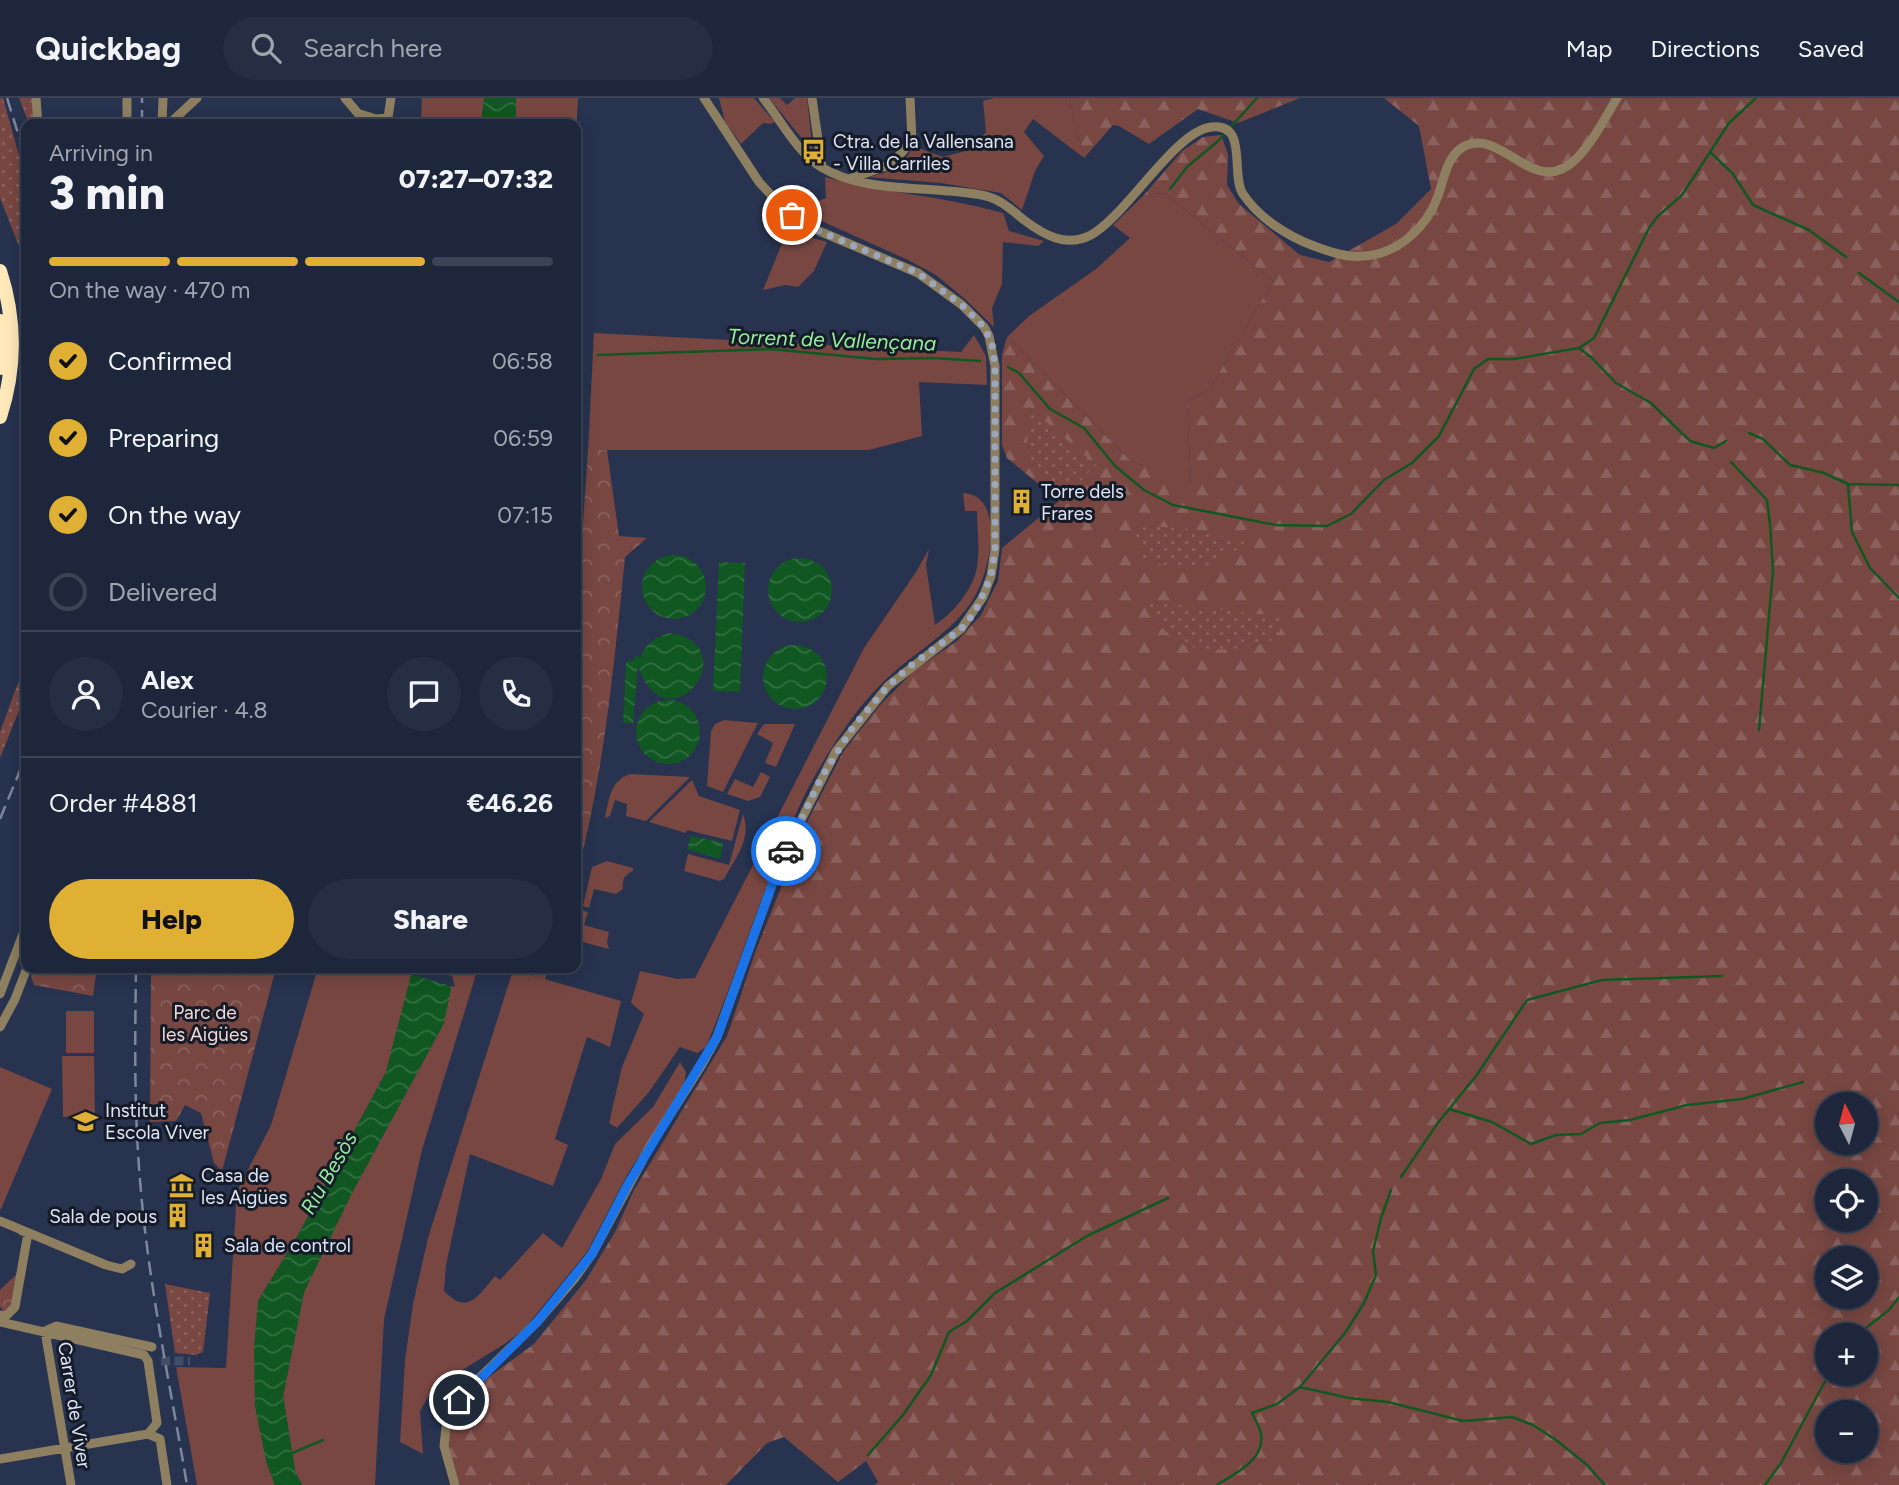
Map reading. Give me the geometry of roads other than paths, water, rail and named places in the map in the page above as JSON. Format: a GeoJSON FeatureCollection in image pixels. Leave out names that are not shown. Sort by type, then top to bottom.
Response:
{"type":"FeatureCollection","features":[{"type":"Feature","properties":{"kind":"highway"},"geometry":{"type":"LineString","coordinates":[[0,271],[10,317],[13,359],[0,417]]}},
{"type":"Feature","properties":{"kind":"highway"},"geometry":{"type":"LineString","coordinates":[[0,321],[0,368]]}},
{"type":"Feature","properties":{"kind":"street"},"geometry":{"type":"LineString","coordinates":[[36,98],[38,119]]}},
{"type":"Feature","properties":{"kind":"street"},"geometry":{"type":"LineString","coordinates":[[127,98],[127,119]]}},
{"type":"Feature","properties":{"kind":"street"},"geometry":{"type":"LineString","coordinates":[[162,119],[163,98]]}},
{"type":"Feature","properties":{"kind":"street"},"geometry":{"type":"LineString","coordinates":[[174,119],[197,98]]}},
{"type":"Feature","properties":{"kind":"street"},"geometry":{"type":"LineString","coordinates":[[345,98],[364,119]]}},
{"type":"Feature","properties":{"kind":"street"},"geometry":{"type":"LineString","coordinates":[[388,119],[391,98]]}},
{"type":"Feature","properties":{"kind":"street"},"geometry":{"type":"LineString","coordinates":[[455,1485],[444,1446],[450,1414],[469,1388],[537,1322],[592,1254],[650,1146],[717,1037],[772,885],[794,834],[836,751],[888,686],[961,629],[984,597],[994,561],[995,366],[992,344],[984,327],[962,305],[918,273],[805,225],[785,210],[759,183],[716,121],[711,103],[704,98]]}},
{"type":"Feature","properties":{"kind":"street"},"geometry":{"type":"LineString","coordinates":[[763,98],[802,149],[822,167],[850,179],[983,195],[1004,204],[1047,236],[1069,241],[1089,236],[1098,230],[1189,138],[1204,129],[1222,128],[1230,133],[1238,148],[1237,174],[1240,190],[1264,217],[1282,231],[1310,244],[1348,256],[1365,257],[1396,246],[1418,230],[1437,199],[1454,155],[1462,147],[1487,144],[1527,167],[1541,171],[1565,168],[1582,152],[1617,98]]}},
{"type":"Feature","properties":{"kind":"street"},"geometry":{"type":"LineString","coordinates":[[812,98],[822,167]]}},
{"type":"Feature","properties":{"kind":"street"},"geometry":{"type":"LineString","coordinates":[[850,179],[892,164],[912,140],[910,98]]}},
{"type":"Feature","properties":{"kind":"street"},"geometry":{"type":"LineString","coordinates":[[360,114],[376,119]]}},
{"type":"Feature","properties":{"kind":"street"},"geometry":{"type":"LineString","coordinates":[[0,994],[21,940]]}},
{"type":"Feature","properties":{"kind":"street"},"geometry":{"type":"LineString","coordinates":[[0,1027],[25,973]]}},
{"type":"Feature","properties":{"kind":"street"},"geometry":{"type":"LineString","coordinates":[[0,1222],[106,1265],[122,1269],[131,1264]]}},
{"type":"Feature","properties":{"kind":"street"},"geometry":{"type":"LineString","coordinates":[[0,1222],[28,1233],[15,1307],[2,1320]]}},
{"type":"Feature","properties":{"kind":"street"},"geometry":{"type":"LineString","coordinates":[[2,1320],[18,1309],[29,1232]]}},
{"type":"Feature","properties":{"kind":"street"},"geometry":{"type":"LineString","coordinates":[[2,1320],[159,1360]]}},
{"type":"Feature","properties":{"kind":"street"},"geometry":{"type":"LineString","coordinates":[[45,1331],[56,1326],[152,1347]]}},
{"type":"Feature","properties":{"kind":"street","name":"Carrer de Viver"},"geometry":{"type":"LineString","coordinates":[[45,1331],[71,1485]]}},
{"type":"Feature","properties":{"kind":"street"},"geometry":{"type":"LineString","coordinates":[[146,1358],[157,1423],[148,1434]]}},
{"type":"Feature","properties":{"kind":"street"},"geometry":{"type":"LineString","coordinates":[[0,1459],[148,1434],[160,1439],[167,1485]]}},
{"type":"Feature","properties":{"kind":"water"},"geometry":{"type":"Polygon","coordinates":[[[484,98],[516,98],[516,119],[482,119],[484,98]]]}},
{"type":"Feature","properties":{"kind":"water"},"geometry":{"type":"Polygon","coordinates":[[[668,555],[680,555],[697,564],[704,575],[704,599],[697,610],[680,619],[668,619],[656,614],[647,605],[642,593],[642,581],[647,569],[656,560],[668,555]]]}},
{"type":"Feature","properties":{"kind":"water"},"geometry":{"type":"Polygon","coordinates":[[[794,558],[806,558],[823,567],[830,578],[830,602],[823,613],[806,622],[794,622],[782,617],[773,608],[768,596],[768,584],[773,572],[782,563],[794,558]]]}},
{"type":"Feature","properties":{"kind":"water"},"geometry":{"type":"Polygon","coordinates":[[[719,562],[745,563],[740,692],[713,691],[719,562]]]}},
{"type":"Feature","properties":{"kind":"water"},"geometry":{"type":"Polygon","coordinates":[[[671,633],[693,642],[702,656],[702,672],[694,686],[681,696],[666,698],[651,689],[638,666],[633,723],[623,723],[626,662],[634,660],[634,656],[640,658],[652,641],[671,633]]]}},
{"type":"Feature","properties":{"kind":"water"},"geometry":{"type":"Polygon","coordinates":[[[789,645],[801,645],[818,654],[825,665],[825,689],[818,700],[801,709],[789,709],[777,704],[768,695],[763,683],[763,671],[768,659],[777,650],[789,645]]]}},
{"type":"Feature","properties":{"kind":"water"},"geometry":{"type":"Polygon","coordinates":[[[662,700],[674,700],[691,709],[698,720],[698,744],[691,755],[674,764],[662,764],[650,759],[641,750],[636,738],[636,726],[641,714],[650,705],[662,700]]]}},
{"type":"Feature","properties":{"kind":"water"},"geometry":{"type":"Polygon","coordinates":[[[691,836],[723,843],[720,859],[687,849],[691,836]]]}},
{"type":"Feature","properties":{"kind":"water"},"geometry":{"type":"Polygon","coordinates":[[[412,973],[448,973],[451,989],[444,1023],[352,1193],[304,1292],[283,1396],[295,1471],[302,1485],[275,1485],[266,1461],[255,1406],[254,1348],[258,1301],[297,1237],[386,1072],[412,973]]]}},
{"type":"Feature","properties":{"kind":"waterway"},"geometry":{"type":"LineString","coordinates":[[1170,189],[1187,167],[1218,141],[1257,98]]}},
{"type":"Feature","properties":{"kind":"waterway","name":"Torrent de Vallençana"},"geometry":{"type":"LineString","coordinates":[[1008,367],[1019,373],[1050,409],[1084,428],[1115,466],[1144,490],[1173,505],[1276,525],[1327,526],[1351,514],[1384,480],[1412,463],[1439,436],[1474,369],[1488,359],[1514,359],[1579,348],[1594,338],[1649,228],[1657,217],[1682,195],[1729,123],[1756,98]]}},
{"type":"Feature","properties":{"kind":"waterway"},"geometry":{"type":"LineString","coordinates":[[1710,152],[1733,174],[1753,205],[1809,230],[1846,257]]}},
{"type":"Feature","properties":{"kind":"waterway"},"geometry":{"type":"LineString","coordinates":[[1859,273],[1899,302]]}},
{"type":"Feature","properties":{"kind":"waterway"},"geometry":{"type":"LineString","coordinates":[[1579,348],[1616,383],[1651,403],[1690,441],[1714,448],[1726,441]]}},
{"type":"Feature","properties":{"kind":"waterway","name":"Torrent de Vallençana"},"geometry":{"type":"LineString","coordinates":[[598,355],[770,349],[876,359],[980,361]]}},
{"type":"Feature","properties":{"kind":"waterway"},"geometry":{"type":"LineString","coordinates":[[1749,433],[1763,439],[1790,465],[1824,473],[1848,484],[1899,485]]}},
{"type":"Feature","properties":{"kind":"waterway"},"geometry":{"type":"LineString","coordinates":[[1731,462],[1767,500],[1770,524],[1773,570],[1759,730]]}},
{"type":"Feature","properties":{"kind":"waterway"},"geometry":{"type":"LineString","coordinates":[[1848,485],[1852,532],[1870,568],[1899,598]]}},
{"type":"Feature","properties":{"kind":"waterway"},"geometry":{"type":"LineString","coordinates":[[1401,1177],[1437,1124],[1476,1076],[1527,1000],[1602,980],[1722,976]]}},
{"type":"Feature","properties":{"kind":"waterway"},"geometry":{"type":"LineString","coordinates":[[1449,1109],[1492,1122],[1531,1144],[1556,1135],[1581,1134],[1600,1123],[1630,1120],[1687,1105],[1742,1099],[1803,1082]]}},
{"type":"Feature","properties":{"kind":"waterway"},"geometry":{"type":"LineString","coordinates":[[1300,1387],[1345,1333],[1364,1303],[1376,1275],[1373,1251],[1391,1190]]}},
{"type":"Feature","properties":{"kind":"waterway"},"geometry":{"type":"LineString","coordinates":[[868,1455],[903,1415],[931,1375],[949,1332],[967,1321],[995,1293],[1087,1236],[1168,1198]]}},
{"type":"Feature","properties":{"kind":"waterway"},"geometry":{"type":"LineString","coordinates":[[1872,1323],[1889,1310],[1899,1297]]}},
{"type":"Feature","properties":{"kind":"waterway"},"geometry":{"type":"LineString","coordinates":[[1765,1485],[1781,1463],[1823,1386]]}},
{"type":"Feature","properties":{"kind":"waterway"},"geometry":{"type":"LineString","coordinates":[[1217,1485],[1248,1465],[1258,1451],[1261,1434],[1252,1413],[1277,1404],[1300,1387],[1349,1398],[1388,1402],[1463,1421],[1512,1417],[1533,1425],[1556,1440],[1586,1464],[1605,1485]]}},
{"type":"Feature","properties":{"kind":"waterway"},"geometry":{"type":"LineString","coordinates":[[290,1454],[323,1440]]}},
{"type":"Feature","properties":{"kind":"tunnel"},"geometry":{"type":"LineString","coordinates":[[161,1361],[190,1361]]}},
{"type":"Feature","properties":{"kind":"railway"},"geometry":{"type":"LineString","coordinates":[[7,98],[21,143]]}},
{"type":"Feature","properties":{"kind":"railway"},"geometry":{"type":"LineString","coordinates":[[142,98],[142,119]]}},
{"type":"Feature","properties":{"kind":"railway"},"geometry":{"type":"LineString","coordinates":[[0,819],[21,768]]}},
{"type":"Feature","properties":{"kind":"railway"},"geometry":{"type":"LineString","coordinates":[[136,973],[136,1101],[144,1219],[154,1295],[187,1485]]}},
{"type":"Feature","properties":{"kind":"place","name":"Ctra. de la Vallensana - Villa Carriles"},"geometry":{"type":"Point","coordinates":[813,152]}},
{"type":"Feature","properties":{"kind":"place","name":"Torre dels Frares"},"geometry":{"type":"Point","coordinates":[1021,502]}},
{"type":"Feature","properties":{"kind":"place","name":"Institut Escola Viver"},"geometry":{"type":"Point","coordinates":[85,1121]}},
{"type":"Feature","properties":{"kind":"place","name":"Casa de les Aigües"},"geometry":{"type":"Point","coordinates":[181,1186]}},
{"type":"Feature","properties":{"kind":"place","name":"Sala de pous"},"geometry":{"type":"Point","coordinates":[177,1216]}},
{"type":"Feature","properties":{"kind":"place","name":"Sala de control"},"geometry":{"type":"Point","coordinates":[204,1245]}},
{"type":"Feature","properties":{"kind":"park label","name":"Parc de les Aigües"},"geometry":{"type":"Point","coordinates":[205,1023]}},
{"type":"Feature","properties":{"kind":"water label","name":"Riu Besòs"},"geometry":{"type":"Point","coordinates":[329,1173]}}]}
